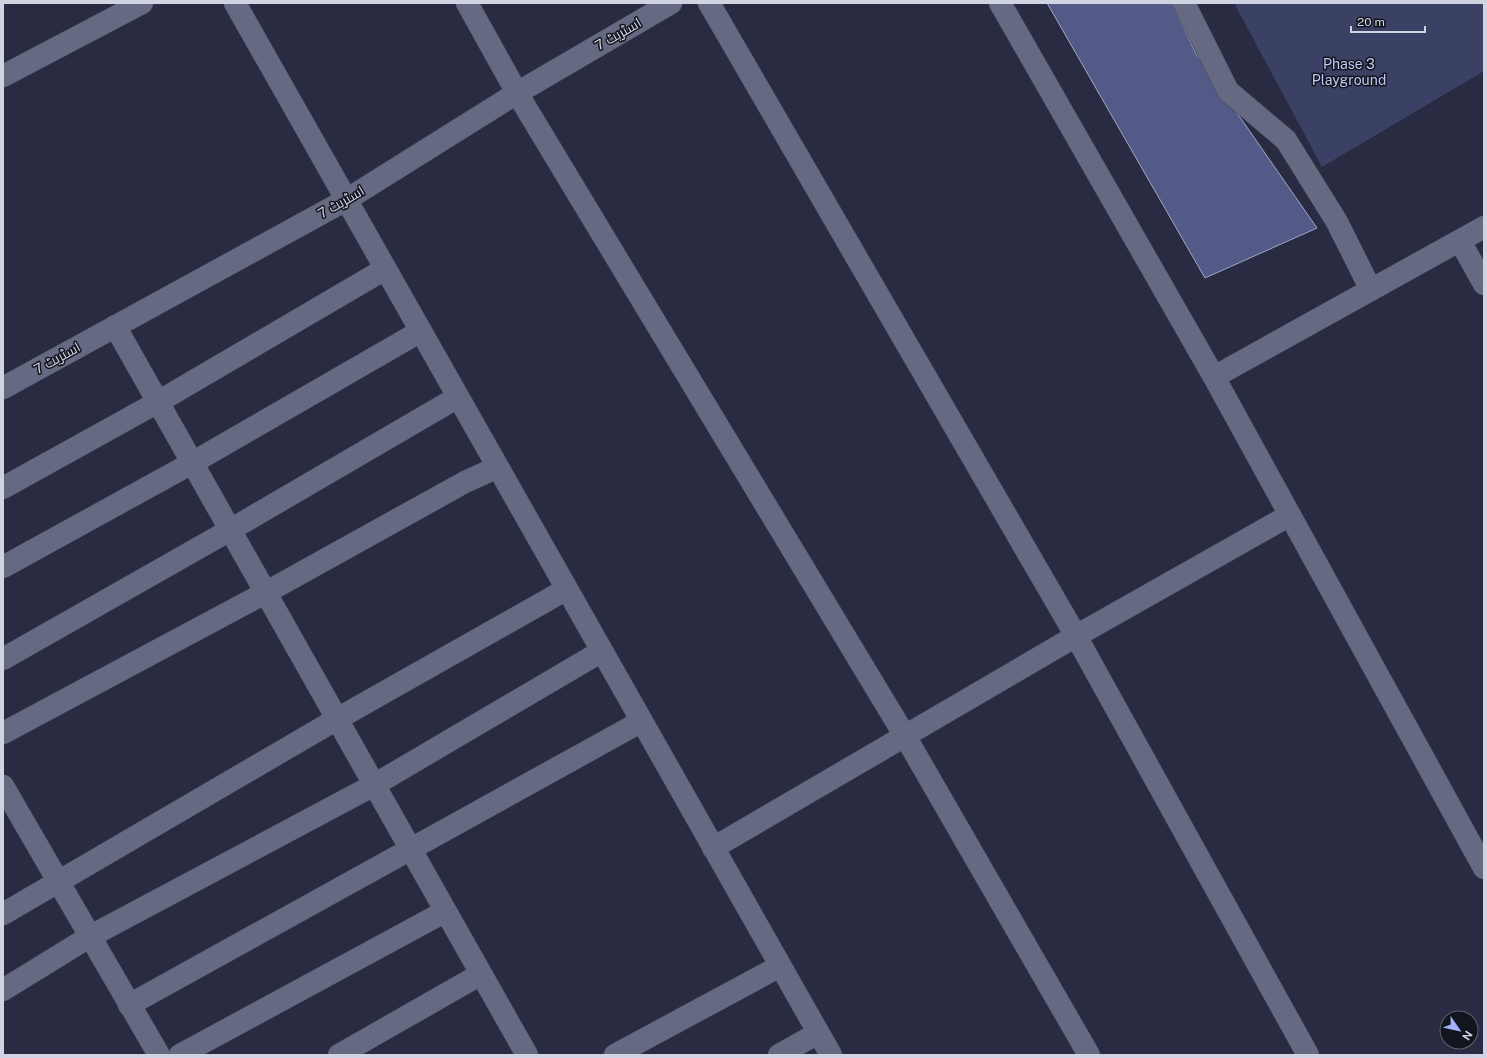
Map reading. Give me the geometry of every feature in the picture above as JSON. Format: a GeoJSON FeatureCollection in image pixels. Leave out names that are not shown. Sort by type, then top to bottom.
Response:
{"type":"FeatureCollection","features":[{"type":"Feature","properties":{"kind":"street"},"geometry":{"type":"LineString","coordinates":[[3,76],[142,3]]}},
{"type":"Feature","properties":{"kind":"street"},"geometry":{"type":"LineString","coordinates":[[235,3],[831,1055]]}},
{"type":"Feature","properties":{"kind":"street"},"geometry":{"type":"LineString","coordinates":[[467,3],[517,93],[905,736],[1089,1055]]}},
{"type":"Feature","properties":{"kind":"street","name":"اسٹریٹ 7"},"geometry":{"type":"LineString","coordinates":[[3,388],[346,200],[517,93],[671,3]]}},
{"type":"Feature","properties":{"kind":"street"},"geometry":{"type":"LineString","coordinates":[[709,3],[1076,636],[1308,1055]]}},
{"type":"Feature","properties":{"kind":"street"},"geometry":{"type":"LineString","coordinates":[[1000,3],[1214,377],[1484,868]]}},
{"type":"Feature","properties":{"kind":"street"},"geometry":{"type":"LineString","coordinates":[[1184,3],[1228,91],[1286,140],[1337,222],[1371,290]]}},
{"type":"Feature","properties":{"kind":"street"},"geometry":{"type":"LineString","coordinates":[[1214,377],[1484,227]]}},
{"type":"Feature","properties":{"kind":"street"},"geometry":{"type":"LineString","coordinates":[[1460,240],[1484,284]]}},
{"type":"Feature","properties":{"kind":"street"},"geometry":{"type":"LineString","coordinates":[[3,488],[158,402],[385,269]]}},
{"type":"Feature","properties":{"kind":"street"},"geometry":{"type":"LineString","coordinates":[[115,326],[411,850],[444,912],[527,1055]]}},
{"type":"Feature","properties":{"kind":"street"},"geometry":{"type":"LineString","coordinates":[[3,567],[192,463],[421,331]]}},
{"type":"Feature","properties":{"kind":"street"},"geometry":{"type":"LineString","coordinates":[[3,659],[230,530],[458,397]]}},
{"type":"Feature","properties":{"kind":"street"},"geometry":{"type":"LineString","coordinates":[[3,733],[266,593],[465,482],[498,467]]}},
{"type":"Feature","properties":{"kind":"street"},"geometry":{"type":"LineString","coordinates":[[713,848],[1076,636],[1290,515]]}},
{"type":"Feature","properties":{"kind":"street"},"geometry":{"type":"LineString","coordinates":[[3,914],[337,720],[567,589]]}},
{"type":"Feature","properties":{"kind":"street"},"geometry":{"type":"LineString","coordinates":[[3,990],[89,937],[374,785],[602,651]]}},
{"type":"Feature","properties":{"kind":"street"},"geometry":{"type":"LineString","coordinates":[[129,1004],[411,850],[642,721]]}},
{"type":"Feature","properties":{"kind":"street"},"geometry":{"type":"LineString","coordinates":[[3,786],[89,937],[159,1055]]}},
{"type":"Feature","properties":{"kind":"street"},"geometry":{"type":"LineString","coordinates":[[180,1055],[444,912]]}},
{"type":"Feature","properties":{"kind":"street"},"geometry":{"type":"LineString","coordinates":[[615,1055],[780,966]]}},
{"type":"Feature","properties":{"kind":"street"},"geometry":{"type":"LineString","coordinates":[[339,1055],[481,974]]}},
{"type":"Feature","properties":{"kind":"street"},"geometry":{"type":"LineString","coordinates":[[779,1055],[818,1033]]}},
{"type":"Feature","properties":{"kind":"green space","name":"Phase 3 Playground"},"geometry":{"type":"Polygon","coordinates":[[[1234,3],[1484,3],[1484,71],[1322,167],[1234,3]]]}},
{"type":"Feature","properties":{"kind":"building"},"geometry":{"type":"Polygon","coordinates":[[[1047,3],[1172,3],[1196,54],[1317,228],[1205,278],[1047,3]]]}}]}
